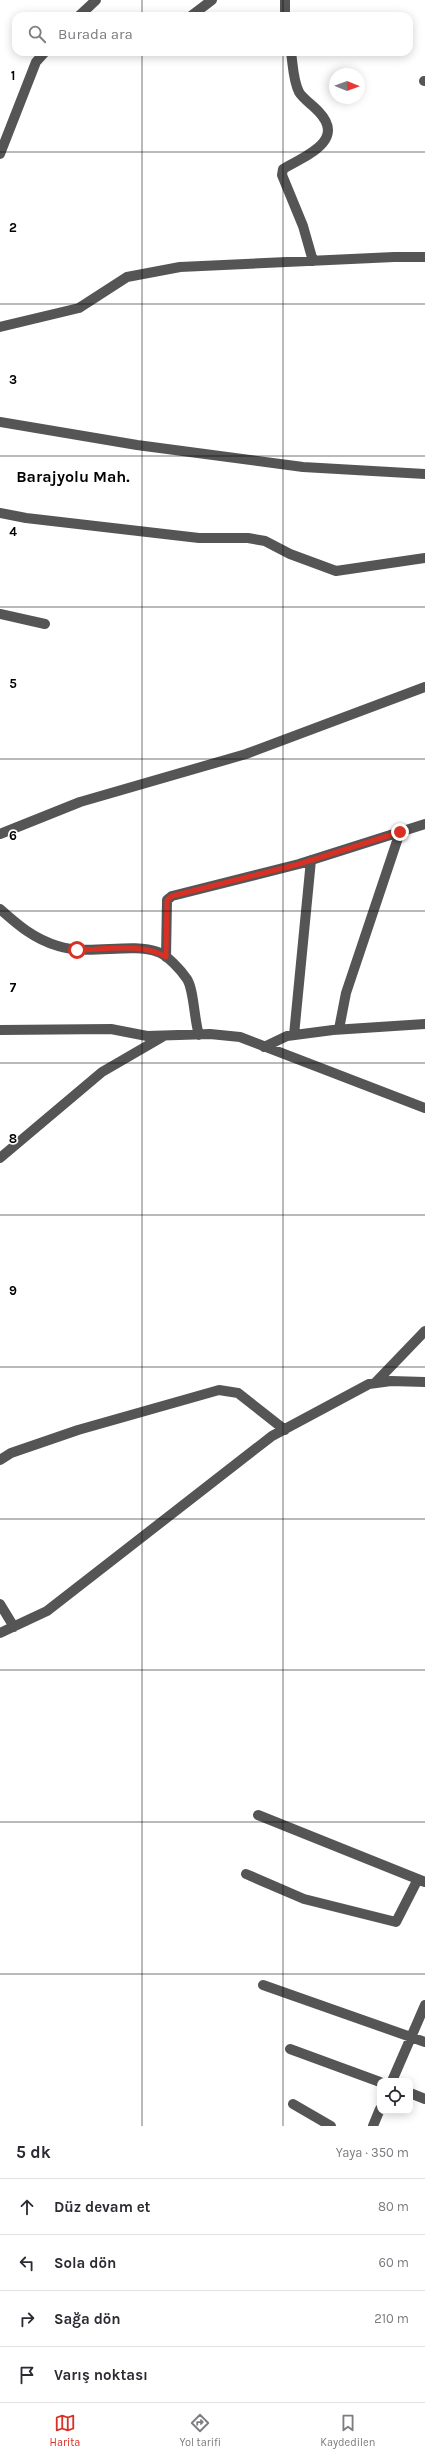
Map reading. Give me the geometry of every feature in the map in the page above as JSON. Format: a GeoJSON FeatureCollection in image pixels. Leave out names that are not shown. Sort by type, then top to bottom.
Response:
{"type":"FeatureCollection","features":[{"type":"Feature","properties":{"kind":"street"},"geometry":{"type":"LineString","coordinates":[[197,12],[212,0]]}},
{"type":"Feature","properties":{"kind":"street"},"geometry":{"type":"LineString","coordinates":[[285,0],[285,12]]}},
{"type":"Feature","properties":{"kind":"street"},"geometry":{"type":"LineString","coordinates":[[82,12],[92,1]]}},
{"type":"Feature","properties":{"kind":"street"},"geometry":{"type":"LineString","coordinates":[[0,154],[36,62],[41,56]]}},
{"type":"Feature","properties":{"kind":"street"},"geometry":{"type":"LineString","coordinates":[[292,56],[294,77],[299,93],[320,113],[329,126],[329,134],[324,143],[283,170],[282,175],[303,226],[313,260]]}},
{"type":"Feature","properties":{"kind":"street"},"geometry":{"type":"LineString","coordinates":[[0,327],[79,308],[128,277],[180,267],[313,260],[425,258]]}},
{"type":"Feature","properties":{"kind":"street"},"geometry":{"type":"LineString","coordinates":[[0,422],[137,445],[296,466],[425,474]]}},
{"type":"Feature","properties":{"kind":"street"},"geometry":{"type":"LineString","coordinates":[[0,513],[26,518],[199,538],[248,538],[265,541],[290,554],[336,571],[425,558]]}},
{"type":"Feature","properties":{"kind":"street"},"geometry":{"type":"LineString","coordinates":[[0,614],[45,624]]}},
{"type":"Feature","properties":{"kind":"street"},"geometry":{"type":"LineString","coordinates":[[0,834],[80,802],[246,754],[425,687]]}},
{"type":"Feature","properties":{"kind":"street"},"geometry":{"type":"LineString","coordinates":[[166,957],[167,900],[172,896],[311,860],[425,824]]}},
{"type":"Feature","properties":{"kind":"street"},"geometry":{"type":"LineString","coordinates":[[338,1029],[346,993],[400,832]]}},
{"type":"Feature","properties":{"kind":"street"},"geometry":{"type":"LineString","coordinates":[[294,1035],[311,860]]}},
{"type":"Feature","properties":{"kind":"street"},"geometry":{"type":"LineString","coordinates":[[0,909],[37,939],[58,946],[77,950],[139,950],[158,952],[166,957],[187,979],[192,992],[194,1018],[199,1035]]}},
{"type":"Feature","properties":{"kind":"street"},"geometry":{"type":"LineString","coordinates":[[264,1047],[294,1035],[338,1029],[425,1024]]}},
{"type":"Feature","properties":{"kind":"street"},"geometry":{"type":"LineString","coordinates":[[0,1030],[111,1029],[147,1036],[199,1035],[240,1037],[425,1108]]}},
{"type":"Feature","properties":{"kind":"street"},"geometry":{"type":"LineString","coordinates":[[0,1158],[102,1072],[166,1035]]}},
{"type":"Feature","properties":{"kind":"street"},"geometry":{"type":"LineString","coordinates":[[375,1383],[425,1331]]}},
{"type":"Feature","properties":{"kind":"street"},"geometry":{"type":"LineString","coordinates":[[0,1633],[47,1611],[272,1436],[369,1384],[425,1382]]}},
{"type":"Feature","properties":{"kind":"street"},"geometry":{"type":"LineString","coordinates":[[0,1460],[11,1453],[78,1430],[219,1390],[238,1393],[284,1430]]}},
{"type":"Feature","properties":{"kind":"street"},"geometry":{"type":"LineString","coordinates":[[0,1604],[14,1627]]}},
{"type":"Feature","properties":{"kind":"street"},"geometry":{"type":"LineString","coordinates":[[246,1874],[304,1899],[396,1922],[422,1881],[258,1815]]}},
{"type":"Feature","properties":{"kind":"street"},"geometry":{"type":"LineString","coordinates":[[263,1985],[425,2042]]}},
{"type":"Feature","properties":{"kind":"street"},"geometry":{"type":"LineString","coordinates":[[393,2078],[425,2005]]}},
{"type":"Feature","properties":{"kind":"street"},"geometry":{"type":"LineString","coordinates":[[290,2048],[377,2081]]}},
{"type":"Feature","properties":{"kind":"street"},"geometry":{"type":"LineString","coordinates":[[413,2094],[425,2099]]}},
{"type":"Feature","properties":{"kind":"street"},"geometry":{"type":"LineString","coordinates":[[293,2104],[331,2126]]}},
{"type":"Feature","properties":{"kind":"street"},"geometry":{"type":"LineString","coordinates":[[373,2126],[378,2114]]}},
{"type":"Feature","properties":{"kind":"district","name":"Barajyolu Mah."},"geometry":{"type":"Point","coordinates":[73,476]}},
{"type":"Feature","properties":{"kind":"route"},"geometry":{"type":"LineString","coordinates":[[77,950],[133,949],[158,952],[166,957],[167,900],[172,896],[299,864],[400,832]]}}]}
